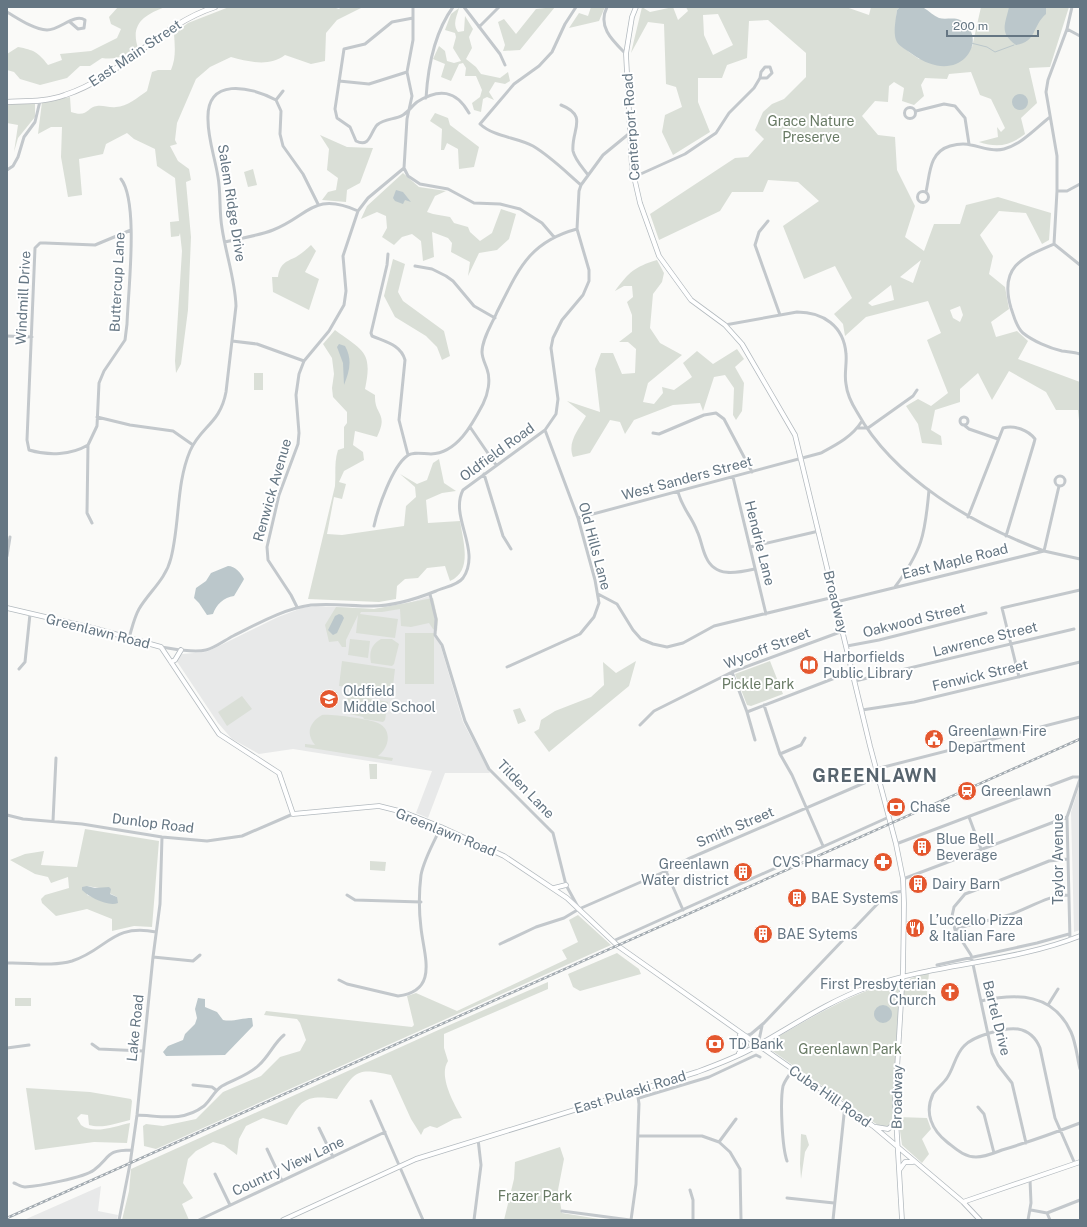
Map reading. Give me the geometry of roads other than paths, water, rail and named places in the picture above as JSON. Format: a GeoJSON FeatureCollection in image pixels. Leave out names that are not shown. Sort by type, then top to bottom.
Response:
{"type":"FeatureCollection","features":[{"type":"Feature","properties":{"kind":"main road","name":"East Main Street"},"geometry":{"type":"LineString","coordinates":[[7,102],[40,101],[65,96],[97,80],[187,18],[215,7]]}},
{"type":"Feature","properties":{"kind":"main road","name":"Centerport Road"},"geometry":{"type":"LineString","coordinates":[[636,7],[632,17],[626,54],[634,177],[640,204],[659,256],[691,300],[725,325],[742,344],[795,435],[801,459]]}},
{"type":"Feature","properties":{"kind":"main road","name":"Broadway"},"geometry":{"type":"LineString","coordinates":[[801,459],[876,769],[896,844],[903,879],[903,977],[895,1114],[902,1220]]}},
{"type":"Feature","properties":{"kind":"main road","name":"Greenlawn Road"},"geometry":{"type":"LineString","coordinates":[[7,608],[161,647],[219,734],[279,773],[293,814],[379,806],[403,812],[441,827],[504,856],[554,888],[613,941]]}},
{"type":"Feature","properties":{"kind":"main road"},"geometry":{"type":"LineString","coordinates":[[171,662],[175,660],[180,650]]}},
{"type":"Feature","properties":{"kind":"main road"},"geometry":{"type":"LineString","coordinates":[[554,888],[566,885]]}},
{"type":"Feature","properties":{"kind":"main road","name":"East Pulaski Road"},"geometry":{"type":"LineString","coordinates":[[283,1220],[400,1165],[731,1059],[845,996],[873,985],[903,977],[973,963],[1070,940],[1080,936]]}},
{"type":"Feature","properties":{"kind":"main road","name":"Cuba Hill Road"},"geometry":{"type":"LineString","coordinates":[[613,941],[744,1036],[845,1105],[873,1126],[963,1202],[980,1220]]}},
{"type":"Feature","properties":{"kind":"main road"},"geometry":{"type":"LineString","coordinates":[[731,1059],[741,1052],[746,1045],[745,1040],[738,1031]]}},
{"type":"Feature","properties":{"kind":"main road"},"geometry":{"type":"LineString","coordinates":[[873,1126],[882,1129],[890,1128],[894,1124],[895,1114]]}},
{"type":"Feature","properties":{"kind":"main road"},"geometry":{"type":"LineString","coordinates":[[899,1174],[900,1167],[905,1162],[915,1163]]}},
{"type":"Feature","properties":{"kind":"main road"},"geometry":{"type":"LineString","coordinates":[[963,1202],[1080,1162]]}},
{"type":"Feature","properties":{"kind":"street"},"geometry":{"type":"LineString","coordinates":[[9,7],[7,11],[40,29],[54,29],[79,18],[85,20],[86,23],[81,29],[70,22]]}},
{"type":"Feature","properties":{"kind":"street"},"geometry":{"type":"LineString","coordinates":[[413,7],[413,40],[406,72],[412,96],[407,119],[404,168],[408,176],[420,184],[448,189],[474,202],[510,206],[528,213],[547,227],[554,237]]}},
{"type":"Feature","properties":{"kind":"street"},"geometry":{"type":"LineString","coordinates":[[426,98],[431,55],[444,19],[453,7]]}},
{"type":"Feature","properties":{"kind":"street"},"geometry":{"type":"LineString","coordinates":[[464,7],[500,54],[505,65]]}},
{"type":"Feature","properties":{"kind":"street"},"geometry":{"type":"LineString","coordinates":[[480,27],[499,7]]}},
{"type":"Feature","properties":{"kind":"street"},"geometry":{"type":"LineString","coordinates":[[576,7],[562,30],[552,52],[539,66],[514,84],[480,124],[485,129],[535,148],[581,185]]}},
{"type":"Feature","properties":{"kind":"street"},"geometry":{"type":"LineString","coordinates":[[607,7],[603,17],[604,28],[617,46],[626,54]]}},
{"type":"Feature","properties":{"kind":"street"},"geometry":{"type":"LineString","coordinates":[[1054,244],[1058,191],[1057,156],[1046,98],[1048,80],[1067,29],[1072,7]]}},
{"type":"Feature","properties":{"kind":"street"},"geometry":{"type":"LineString","coordinates":[[413,18],[392,22],[365,44],[344,49],[335,114],[337,118],[350,127],[356,141],[361,144],[368,140],[373,130],[382,122],[403,115],[410,108],[437,93],[449,94],[460,100],[469,113]]}},
{"type":"Feature","properties":{"kind":"street"},"geometry":{"type":"LineString","coordinates":[[1067,29],[1080,36]]}},
{"type":"Feature","properties":{"kind":"street"},"geometry":{"type":"LineString","coordinates":[[634,177],[685,154],[716,133],[729,113],[754,88],[760,78],[762,69],[765,67],[770,67],[772,73],[760,78]]}},
{"type":"Feature","properties":{"kind":"street"},"geometry":{"type":"LineString","coordinates":[[340,81],[370,84],[406,72]]}},
{"type":"Feature","properties":{"kind":"street","name":"Salem Ridge Drive"},"geometry":{"type":"LineString","coordinates":[[130,638],[139,608],[163,577],[171,559],[184,471],[193,445],[216,418],[224,402],[232,341],[236,292],[221,220],[218,177],[208,126],[211,103],[220,91],[234,88],[270,97],[276,100]]}},
{"type":"Feature","properties":{"kind":"street"},"geometry":{"type":"LineString","coordinates":[[284,91],[276,100],[281,111],[280,134],[283,146],[301,170],[318,204]]}},
{"type":"Feature","properties":{"kind":"street"},"geometry":{"type":"LineString","coordinates":[[7,170],[12,166],[18,157],[24,137],[35,122],[40,101]]}},
{"type":"Feature","properties":{"kind":"street"},"geometry":{"type":"LineString","coordinates":[[916,111],[944,104],[955,106],[965,118],[969,144]]}},
{"type":"Feature","properties":{"kind":"street"},"geometry":{"type":"LineString","coordinates":[[561,105],[570,109],[574,114],[577,127],[574,143],[574,154],[588,175]]}},
{"type":"Feature","properties":{"kind":"street"},"geometry":{"type":"LineString","coordinates":[[926,192],[932,161],[938,151],[954,145],[969,144],[989,150],[1004,149],[1018,143],[1050,117]]}},
{"type":"Feature","properties":{"kind":"street","name":"Oldfield Road"},"geometry":{"type":"LineString","coordinates":[[161,647],[180,650],[207,650],[272,616],[297,607],[326,603],[352,606],[385,606],[430,594],[450,586],[462,579],[465,573],[468,545],[460,511],[460,496],[463,490],[545,430],[551,423],[558,406],[558,392],[551,348],[553,338],[562,320],[583,295],[589,282],[589,270],[577,229],[581,185],[603,155],[630,132]]}},
{"type":"Feature","properties":{"kind":"street","name":"Renwick Avenue"},"geometry":{"type":"LineString","coordinates":[[297,607],[268,560],[267,547],[279,495],[298,444],[300,433],[296,395],[299,374],[304,361],[329,331],[344,305],[346,291],[343,256],[358,211],[368,198],[404,168]]}},
{"type":"Feature","properties":{"kind":"street","name":"Buttercup Lane"},"geometry":{"type":"LineString","coordinates":[[92,522],[87,512],[88,445],[94,433],[97,417],[98,391],[101,375],[121,347],[126,333],[131,230],[126,184],[121,179]]}},
{"type":"Feature","properties":{"kind":"street"},"geometry":{"type":"LineString","coordinates":[[1058,191],[1067,191],[1080,184]]}},
{"type":"Feature","properties":{"kind":"street"},"geometry":{"type":"LineString","coordinates":[[225,242],[272,231],[318,204],[340,204],[358,211]]}},
{"type":"Feature","properties":{"kind":"street"},"geometry":{"type":"LineString","coordinates":[[768,221],[759,232],[755,245],[780,315]]}},
{"type":"Feature","properties":{"kind":"street"},"geometry":{"type":"LineString","coordinates":[[374,526],[381,502],[398,466],[408,455],[440,452],[455,443],[470,427],[486,397],[488,389],[488,373],[482,352],[484,341],[520,268],[532,254],[554,237],[577,229]]}},
{"type":"Feature","properties":{"kind":"street","name":"Windmill Drive"},"geometry":{"type":"LineString","coordinates":[[88,445],[79,450],[64,454],[36,452],[30,450],[27,440],[35,248],[37,245],[45,243],[95,245],[131,230]]}},
{"type":"Feature","properties":{"kind":"street"},"geometry":{"type":"LineString","coordinates":[[1054,244],[1080,265]]}},
{"type":"Feature","properties":{"kind":"street"},"geometry":{"type":"LineString","coordinates":[[1054,244],[1024,258],[1014,266],[1008,281],[1010,304],[1016,322],[1023,332],[1054,349],[1080,354]]}},
{"type":"Feature","properties":{"kind":"street"},"geometry":{"type":"LineString","coordinates":[[388,254],[372,336],[398,347],[403,353],[405,360],[400,420],[408,455]]}},
{"type":"Feature","properties":{"kind":"street"},"geometry":{"type":"LineString","coordinates":[[415,266],[432,269],[446,276],[474,306],[495,318]]}},
{"type":"Feature","properties":{"kind":"street"},"geometry":{"type":"LineString","coordinates":[[725,325],[780,315],[807,312],[818,314],[833,323],[845,343],[846,385],[850,400],[862,421],[895,461],[929,490],[968,517],[1006,536],[1044,551],[1059,486]]}},
{"type":"Feature","properties":{"kind":"street"},"geometry":{"type":"LineString","coordinates":[[7,336],[32,337]]}},
{"type":"Feature","properties":{"kind":"street"},"geometry":{"type":"LineString","coordinates":[[232,341],[257,344],[304,361]]}},
{"type":"Feature","properties":{"kind":"street"},"geometry":{"type":"LineString","coordinates":[[862,421],[858,428],[868,428],[913,396],[917,390]]}},
{"type":"Feature","properties":{"kind":"street"},"geometry":{"type":"LineString","coordinates":[[653,433],[659,434],[704,415],[716,413],[724,419],[752,472]]}},
{"type":"Feature","properties":{"kind":"street"},"geometry":{"type":"LineString","coordinates":[[97,417],[173,431],[193,445]]}},
{"type":"Feature","properties":{"kind":"street"},"geometry":{"type":"LineString","coordinates":[[964,425],[969,429],[998,439]]}},
{"type":"Feature","properties":{"kind":"street"},"geometry":{"type":"LineString","coordinates":[[470,427],[496,465]]}},
{"type":"Feature","properties":{"kind":"street"},"geometry":{"type":"LineString","coordinates":[[968,517],[998,439],[1004,428],[1007,427],[1024,430],[1035,439],[1006,536]]}},
{"type":"Feature","properties":{"kind":"street","name":"West Sanders Street"},"geometry":{"type":"LineString","coordinates":[[578,518],[821,453],[833,447],[858,428]]}},
{"type":"Feature","properties":{"kind":"street","name":"Old Hills Lane"},"geometry":{"type":"LineString","coordinates":[[507,668],[580,634],[594,617],[599,603],[578,518],[545,430]]}},
{"type":"Feature","properties":{"kind":"street"},"geometry":{"type":"LineString","coordinates":[[484,474],[503,536],[511,549]]}},
{"type":"Feature","properties":{"kind":"street","name":"Hendrie Lane"},"geometry":{"type":"LineString","coordinates":[[733,477],[766,614]]}},
{"type":"Feature","properties":{"kind":"street"},"geometry":{"type":"LineString","coordinates":[[895,587],[911,565],[922,543],[927,516],[929,490]]}},
{"type":"Feature","properties":{"kind":"street"},"geometry":{"type":"LineString","coordinates":[[678,492],[683,507],[696,528],[710,564],[715,569],[728,573],[755,569]]}},
{"type":"Feature","properties":{"kind":"street"},"geometry":{"type":"LineString","coordinates":[[750,547],[819,531]]}},
{"type":"Feature","properties":{"kind":"street"},"geometry":{"type":"LineString","coordinates":[[7,556],[10,537]]}},
{"type":"Feature","properties":{"kind":"street","name":"East Maple Road"},"geometry":{"type":"LineString","coordinates":[[598,594],[617,604],[637,635],[647,642],[667,647],[683,643],[714,626],[895,587],[1044,551],[1080,559]]}},
{"type":"Feature","properties":{"kind":"street"},"geometry":{"type":"LineString","coordinates":[[1019,677],[1002,608],[1080,590]]}},
{"type":"Feature","properties":{"kind":"street","name":"Tilden Lane"},"geometry":{"type":"LineString","coordinates":[[430,594],[436,619],[435,635],[442,645],[466,721],[489,769],[553,832],[566,885],[579,909]]}},
{"type":"Feature","properties":{"kind":"street","name":"Oakwood Street"},"geometry":{"type":"LineString","coordinates":[[847,646],[880,640],[986,613]]}},
{"type":"Feature","properties":{"kind":"street"},"geometry":{"type":"LineString","coordinates":[[19,670],[25,662],[30,614]]}},
{"type":"Feature","properties":{"kind":"street","name":"Lawrence Street"},"geometry":{"type":"LineString","coordinates":[[855,681],[1074,629]]}},
{"type":"Feature","properties":{"kind":"street","name":"Wycoff Street"},"geometry":{"type":"LineString","coordinates":[[640,725],[654,712],[732,672],[843,631]]}},
{"type":"Feature","properties":{"kind":"street","name":"Fenwick Street"},"geometry":{"type":"LineString","coordinates":[[862,710],[914,702],[1080,662]]}},
{"type":"Feature","properties":{"kind":"street"},"geometry":{"type":"LineString","coordinates":[[746,712],[853,671]]}},
{"type":"Feature","properties":{"kind":"street"},"geometry":{"type":"LineString","coordinates":[[732,672],[756,740]]}},
{"type":"Feature","properties":{"kind":"street"},"geometry":{"type":"LineString","coordinates":[[764,705],[780,754],[792,775],[823,846]]}},
{"type":"Feature","properties":{"kind":"street"},"geometry":{"type":"LineString","coordinates":[[876,769],[1080,717]]}},
{"type":"Feature","properties":{"kind":"street"},"geometry":{"type":"LineString","coordinates":[[780,754],[801,745],[805,738]]}},
{"type":"Feature","properties":{"kind":"street"},"geometry":{"type":"LineString","coordinates":[[54,821],[56,758]]}},
{"type":"Feature","properties":{"kind":"street","name":"Smith Street"},"geometry":{"type":"LineString","coordinates":[[500,944],[536,927],[564,918],[579,909],[688,859],[878,777]]}},
{"type":"Feature","properties":{"kind":"street"},"geometry":{"type":"LineString","coordinates":[[896,844],[1073,777],[1080,778]]}},
{"type":"Feature","properties":{"kind":"street","name":"Taylor Avenue"},"geometry":{"type":"LineString","coordinates":[[1070,940],[1067,817],[1080,778]]}},
{"type":"Feature","properties":{"kind":"street","name":"Dunlop Road"},"geometry":{"type":"LineString","coordinates":[[7,815],[82,824],[162,837],[207,841],[234,838],[253,832],[293,814]]}},
{"type":"Feature","properties":{"kind":"street"},"geometry":{"type":"LineString","coordinates":[[613,941],[889,817]]}},
{"type":"Feature","properties":{"kind":"street"},"geometry":{"type":"LineString","coordinates":[[969,817],[981,849]]}},
{"type":"Feature","properties":{"kind":"street"},"geometry":{"type":"LineString","coordinates":[[903,879],[1067,817]]}},
{"type":"Feature","properties":{"kind":"street"},"geometry":{"type":"LineString","coordinates":[[338,980],[353,986],[398,996],[413,993],[420,988],[427,970],[420,926],[420,902],[423,869],[441,827]]}},
{"type":"Feature","properties":{"kind":"street","name":"Lake Road"},"geometry":{"type":"LineString","coordinates":[[119,1220],[137,1114],[160,904],[162,837]]}},
{"type":"Feature","properties":{"kind":"street"},"geometry":{"type":"LineString","coordinates":[[1068,859],[1049,861],[965,894],[954,907],[952,916],[955,930],[973,923],[1019,912],[1057,896],[1068,895]]}},
{"type":"Feature","properties":{"kind":"street"},"geometry":{"type":"LineString","coordinates":[[666,870],[683,910]]}},
{"type":"Feature","properties":{"kind":"street"},"geometry":{"type":"LineString","coordinates":[[744,1036],[751,1034],[764,1023],[879,901],[892,893],[904,892]]}},
{"type":"Feature","properties":{"kind":"street"},"geometry":{"type":"LineString","coordinates":[[347,895],[355,900],[420,902]]}},
{"type":"Feature","properties":{"kind":"street"},"geometry":{"type":"LineString","coordinates":[[7,963],[64,963],[85,955],[121,933],[137,929],[156,932]]}},
{"type":"Feature","properties":{"kind":"street","name":"Bartel Drive"},"geometry":{"type":"LineString","coordinates":[[955,930],[968,947],[972,957],[994,1060],[1012,1083],[1026,1143]]}},
{"type":"Feature","properties":{"kind":"street"},"geometry":{"type":"LineString","coordinates":[[937,965],[1038,943],[1070,934]]}},
{"type":"Feature","properties":{"kind":"street"},"geometry":{"type":"LineString","coordinates":[[153,957],[193,961],[200,955]]}},
{"type":"Feature","properties":{"kind":"street"},"geometry":{"type":"LineString","coordinates":[[1048,1005],[1058,989]]}},
{"type":"Feature","properties":{"kind":"street"},"geometry":{"type":"LineString","coordinates":[[981,1001],[1017,995],[1033,998],[1048,1005],[1063,1018],[1071,1033],[1080,1068]]}},
{"type":"Feature","properties":{"kind":"street"},"geometry":{"type":"LineString","coordinates":[[758,1045],[759,1032],[764,1023]]}},
{"type":"Feature","properties":{"kind":"street"},"geometry":{"type":"LineString","coordinates":[[1075,1164],[1060,1131],[1055,1118],[1038,1042],[1027,1032],[1017,1029],[988,1034],[970,1040],[960,1051],[946,1079],[933,1095],[930,1104],[930,1120],[937,1133],[968,1156],[978,1157],[994,1153],[1026,1143],[1060,1131],[1080,1124]]}},
{"type":"Feature","properties":{"kind":"street"},"geometry":{"type":"LineString","coordinates":[[137,1114],[166,1118],[184,1117],[193,1113],[206,1104],[216,1090],[254,1070],[268,1056],[278,1039],[284,1035]]}},
{"type":"Feature","properties":{"kind":"street"},"geometry":{"type":"LineString","coordinates":[[92,1044],[100,1049],[143,1051]]}},
{"type":"Feature","properties":{"kind":"street"},"geometry":{"type":"LineString","coordinates":[[7,1048],[29,1045]]}},
{"type":"Feature","properties":{"kind":"street"},"geometry":{"type":"LineString","coordinates":[[639,1098],[709,1077],[756,1055],[760,1057]]}},
{"type":"Feature","properties":{"kind":"street"},"geometry":{"type":"LineString","coordinates":[[787,1161],[783,1150],[782,1092],[786,1080],[793,1070]]}},
{"type":"Feature","properties":{"kind":"street"},"geometry":{"type":"LineString","coordinates":[[193,1085],[212,1087],[216,1090]]}},
{"type":"Feature","properties":{"kind":"street"},"geometry":{"type":"LineString","coordinates":[[562,1211],[630,1220],[636,1184],[639,1098],[637,1090]]}},
{"type":"Feature","properties":{"kind":"street"},"geometry":{"type":"LineString","coordinates":[[370,1100],[423,1220]]}},
{"type":"Feature","properties":{"kind":"street"},"geometry":{"type":"LineString","coordinates":[[833,1220],[845,1105]]}},
{"type":"Feature","properties":{"kind":"street"},"geometry":{"type":"LineString","coordinates":[[978,1107],[984,1114],[994,1153]]}},
{"type":"Feature","properties":{"kind":"street"},"geometry":{"type":"LineString","coordinates":[[719,1142],[736,1119]]}},
{"type":"Feature","properties":{"kind":"street"},"geometry":{"type":"LineString","coordinates":[[319,1128],[333,1157]]}},
{"type":"Feature","properties":{"kind":"street","name":"Country View Lane"},"geometry":{"type":"LineString","coordinates":[[199,1220],[385,1132]]}},
{"type":"Feature","properties":{"kind":"street"},"geometry":{"type":"LineString","coordinates":[[638,1136],[702,1136],[719,1142],[730,1152],[740,1169],[741,1220]]}},
{"type":"Feature","properties":{"kind":"street"},"geometry":{"type":"LineString","coordinates":[[474,1220],[482,1165],[478,1139]]}},
{"type":"Feature","properties":{"kind":"street"},"geometry":{"type":"LineString","coordinates":[[267,1149],[282,1181]]}},
{"type":"Feature","properties":{"kind":"street"},"geometry":{"type":"LineString","coordinates":[[14,1183],[23,1187],[70,1178],[93,1170],[109,1154],[116,1150],[132,1150]]}},
{"type":"Feature","properties":{"kind":"street"},"geometry":{"type":"LineString","coordinates":[[215,1174],[230,1205]]}},
{"type":"Feature","properties":{"kind":"street"},"geometry":{"type":"LineString","coordinates":[[1028,1220],[1032,1191],[1030,1180]]}},
{"type":"Feature","properties":{"kind":"street"},"geometry":{"type":"LineString","coordinates":[[690,1190],[693,1200],[693,1220]]}},
{"type":"Feature","properties":{"kind":"street"},"geometry":{"type":"LineString","coordinates":[[788,1198],[834,1203]]}},
{"type":"Feature","properties":{"kind":"street"},"geometry":{"type":"LineString","coordinates":[[1030,1210],[1047,1213],[1080,1200]]}},
{"type":"Feature","properties":{"kind":"street"},"geometry":{"type":"LineString","coordinates":[[1047,1213],[1050,1220]]}},
{"type":"Feature","properties":{"kind":"waterway"},"geometry":{"type":"LineString","coordinates":[[971,43],[987,47],[995,52],[1014,45]]}},
{"type":"Feature","properties":{"kind":"railway"},"geometry":{"type":"LineString","coordinates":[[7,1218],[1080,739]]}},
{"type":"Feature","properties":{"kind":"place","name":"Harborfields Public Library"},"geometry":{"type":"Point","coordinates":[809,665]}},
{"type":"Feature","properties":{"kind":"place","name":"Oldfield Middle School"},"geometry":{"type":"Point","coordinates":[329,699]}},
{"type":"Feature","properties":{"kind":"place","name":"Greenlawn Fire Department"},"geometry":{"type":"Point","coordinates":[934,739]}},
{"type":"Feature","properties":{"kind":"place","name":"Greenlawn"},"geometry":{"type":"Point","coordinates":[967,791]}},
{"type":"Feature","properties":{"kind":"place","name":"Chase"},"geometry":{"type":"Point","coordinates":[896,807]}},
{"type":"Feature","properties":{"kind":"place","name":"Blue Bell Beverage"},"geometry":{"type":"Point","coordinates":[922,847]}},
{"type":"Feature","properties":{"kind":"place","name":"CVS Pharmacy"},"geometry":{"type":"Point","coordinates":[883,862]}},
{"type":"Feature","properties":{"kind":"place","name":"Greenlawn Water district"},"geometry":{"type":"Point","coordinates":[743,872]}},
{"type":"Feature","properties":{"kind":"place","name":"Dairy Barn"},"geometry":{"type":"Point","coordinates":[918,884]}},
{"type":"Feature","properties":{"kind":"place","name":"BAE Systems"},"geometry":{"type":"Point","coordinates":[797,898]}},
{"type":"Feature","properties":{"kind":"place","name":"L’uccello Pizza & Italian Fare"},"geometry":{"type":"Point","coordinates":[915,928]}},
{"type":"Feature","properties":{"kind":"place","name":"BAE Sytems"},"geometry":{"type":"Point","coordinates":[763,934]}},
{"type":"Feature","properties":{"kind":"place","name":"First Presbyterian Church"},"geometry":{"type":"Point","coordinates":[950,992]}},
{"type":"Feature","properties":{"kind":"place","name":"TD Bank"},"geometry":{"type":"Point","coordinates":[715,1044]}},
{"type":"Feature","properties":{"kind":"district","name":"GREENLAWN"},"geometry":{"type":"Point","coordinates":[875,776]}},
{"type":"Feature","properties":{"kind":"park label","name":"Grace Nature Preserve"},"geometry":{"type":"Point","coordinates":[811,130]}},
{"type":"Feature","properties":{"kind":"park label","name":"Pickle Park"},"geometry":{"type":"Point","coordinates":[758,684]}},
{"type":"Feature","properties":{"kind":"park label","name":"Greenlawn Park"},"geometry":{"type":"Point","coordinates":[850,1049]}},
{"type":"Feature","properties":{"kind":"park label","name":"Frazer Park"},"geometry":{"type":"Point","coordinates":[535,1196]}}]}
